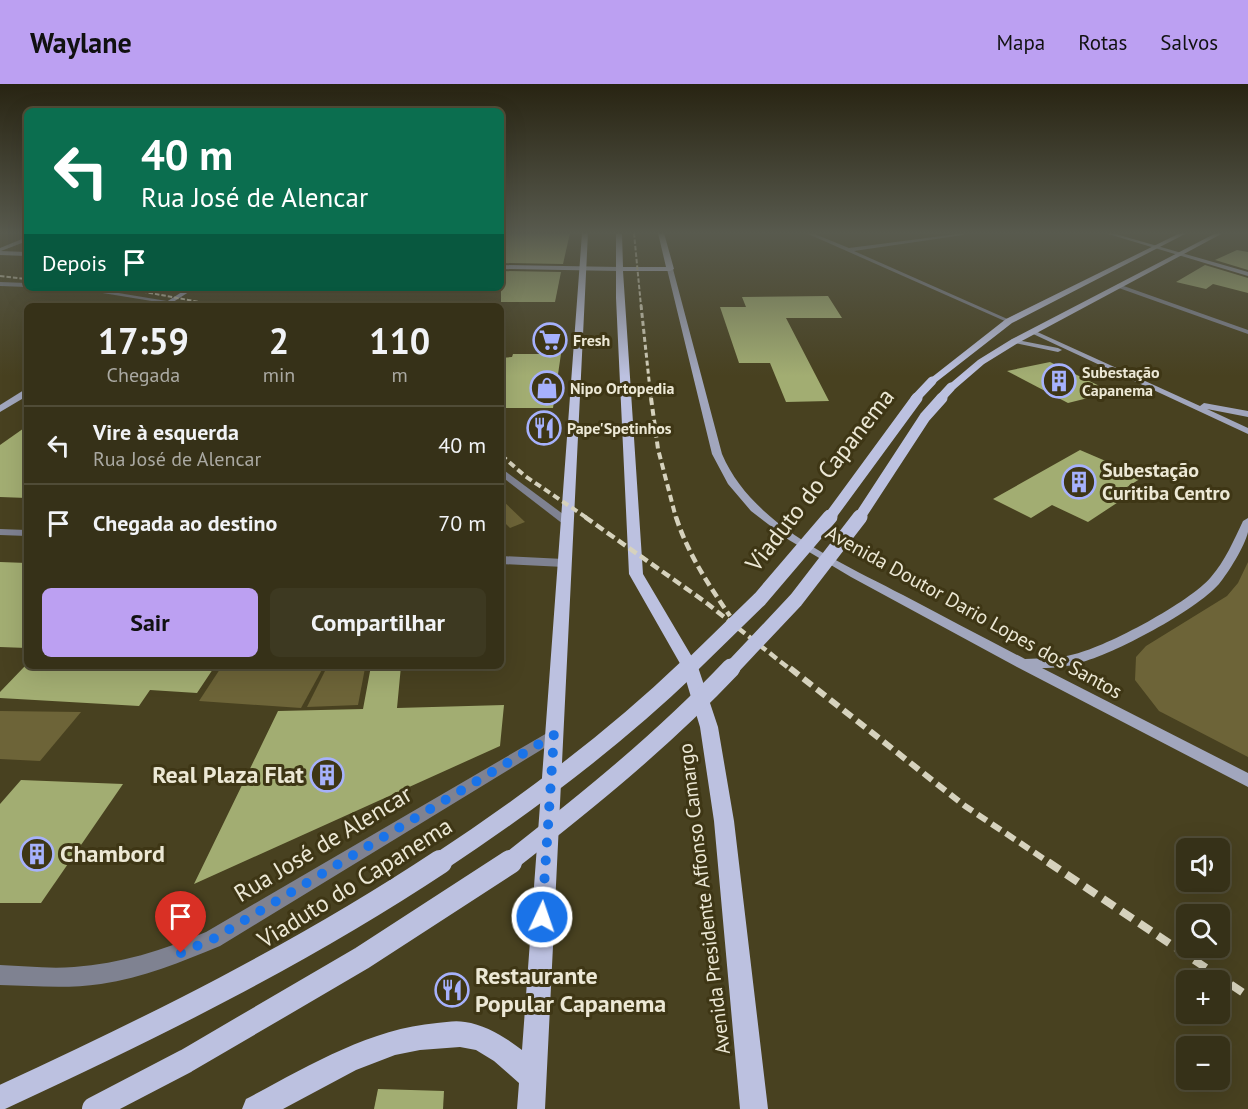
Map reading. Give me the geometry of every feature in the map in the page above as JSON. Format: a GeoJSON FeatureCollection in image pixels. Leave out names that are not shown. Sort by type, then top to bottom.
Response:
{"type":"FeatureCollection","features":[{"type":"Feature","properties":{"kind":"main road"},"geometry":{"type":"LineString","coordinates":[[531,1109],[581,281]]}},
{"type":"Feature","properties":{"kind":"main road","name":"Avenida Presidente Affonso Camargo"},"geometry":{"type":"LineString","coordinates":[[620,281],[636,574],[646,595],[680,647],[695,680],[706,714],[722,806],[754,1109]]}},
{"type":"Feature","properties":{"kind":"main road","name":"Avenida Doutor Dario Lopes dos Santos"},"geometry":{"type":"LineString","coordinates":[[673,281],[711,436],[724,472],[737,490],[773,523],[1021,664],[1248,780]]}},
{"type":"Feature","properties":{"kind":"main road"},"geometry":{"type":"LineString","coordinates":[[94,1109],[195,1056],[382,946],[500,869],[609,784],[694,707],[796,600],[850,532],[925,417],[941,384],[1009,321],[1088,281]]}},
{"type":"Feature","properties":{"kind":"main road"},"geometry":{"type":"LineString","coordinates":[[941,384],[1015,341],[1128,281]]}},
{"type":"Feature","properties":{"kind":"main road"},"geometry":{"type":"LineString","coordinates":[[169,303],[187,291]]}},
{"type":"Feature","properties":{"kind":"main road"},"geometry":{"type":"LineString","coordinates":[[1033,332],[1248,431]]}},
{"type":"Feature","properties":{"kind":"main road"},"geometry":{"type":"LineString","coordinates":[[1015,341],[1077,354]]}},
{"type":"Feature","properties":{"kind":"main road","name":"Viaduto do Capanema"},"geometry":{"type":"LineString","coordinates":[[0,1098],[139,1035],[299,949],[466,845],[596,751],[684,674],[779,579],[830,515],[906,410],[941,384]]}},
{"type":"Feature","properties":{"kind":"main road"},"geometry":{"type":"LineString","coordinates":[[0,409],[24,394]]}},
{"type":"Feature","properties":{"kind":"main road"},"geometry":{"type":"LineString","coordinates":[[1186,401],[1248,414]]}},
{"type":"Feature","properties":{"kind":"main road"},"geometry":{"type":"LineString","coordinates":[[1021,664],[1068,661],[1086,657],[1180,607],[1213,584],[1248,521]]}},
{"type":"Feature","properties":{"kind":"main road"},"geometry":{"type":"LineString","coordinates":[[256,1109],[346,1062],[386,1045],[424,1035],[467,1034],[498,1047],[533,1077]]}},
{"type":"Feature","properties":{"kind":"street"},"geometry":{"type":"LineString","coordinates":[[918,281],[1009,321]]}},
{"type":"Feature","properties":{"kind":"street"},"geometry":{"type":"LineString","coordinates":[[0,284],[24,285]]}},
{"type":"Feature","properties":{"kind":"street"},"geometry":{"type":"LineString","coordinates":[[1118,286],[1248,332]]}},
{"type":"Feature","properties":{"kind":"street"},"geometry":{"type":"LineString","coordinates":[[92,291],[161,303]]}},
{"type":"Feature","properties":{"kind":"street"},"geometry":{"type":"LineString","coordinates":[[504,473],[567,522]]}},
{"type":"Feature","properties":{"kind":"street"},"geometry":{"type":"LineString","coordinates":[[0,532],[24,534]]}},
{"type":"Feature","properties":{"kind":"street"},"geometry":{"type":"LineString","coordinates":[[504,560],[564,563]]}},
{"type":"Feature","properties":{"kind":"street","name":"Rua José de Alencar"},"geometry":{"type":"LineString","coordinates":[[0,975],[82,977],[114,973],[147,964],[213,939],[554,735]]}},
{"type":"Feature","properties":{"kind":"shaded area"},"geometry":{"type":"Polygon","coordinates":[[[504,502],[525,522],[510,528],[504,522],[504,502]]]}},
{"type":"Feature","properties":{"kind":"shaded area"},"geometry":{"type":"Polygon","coordinates":[[[1248,562],[1248,757],[1159,711],[1135,680],[1136,657],[1146,646],[1227,596],[1238,583],[1248,562]]]}},
{"type":"Feature","properties":{"kind":"shaded area"},"geometry":{"type":"Polygon","coordinates":[[[220,669],[322,669],[301,708],[199,701],[220,669]]]}},
{"type":"Feature","properties":{"kind":"shaded area"},"geometry":{"type":"Polygon","coordinates":[[[326,669],[365,669],[358,705],[307,707],[326,669]]]}},
{"type":"Feature","properties":{"kind":"shaded area"},"geometry":{"type":"Polygon","coordinates":[[[0,711],[81,712],[40,761],[0,759],[0,711]]]}},
{"type":"Feature","properties":{"kind":"building"},"geometry":{"type":"Polygon","coordinates":[[[504,281],[559,281],[555,302],[501,302],[504,281]]]}},
{"type":"Feature","properties":{"kind":"building"},"geometry":{"type":"Polygon","coordinates":[[[1248,281],[1248,293],[1213,284],[1206,289],[1176,282],[1248,281]]]}},
{"type":"Feature","properties":{"kind":"building"},"geometry":{"type":"Polygon","coordinates":[[[828,296],[842,318],[786,318],[829,401],[786,402],[770,363],[739,363],[720,307],[746,307],[742,297],[828,296]]]}},
{"type":"Feature","properties":{"kind":"building"},"geometry":{"type":"Polygon","coordinates":[[[513,354],[561,354],[553,408],[504,408],[504,358],[512,357],[513,354]]]}},
{"type":"Feature","properties":{"kind":"building","name":"Subestação Capanema"},"geometry":{"type":"Polygon","coordinates":[[[1050,362],[1112,392],[1068,403],[1007,371],[1050,362]]]}},
{"type":"Feature","properties":{"kind":"building"},"geometry":{"type":"Polygon","coordinates":[[[24,428],[24,498],[0,497],[0,445],[24,428]]]}},
{"type":"Feature","properties":{"kind":"building","name":"Subestação Curitiba Centro"},"geometry":{"type":"Polygon","coordinates":[[[1080,450],[1143,477],[1127,487],[1135,491],[1088,522],[1052,505],[1031,518],[993,499],[1080,450]]]}},
{"type":"Feature","properties":{"kind":"building"},"geometry":{"type":"Polygon","coordinates":[[[0,562],[24,563],[24,648],[0,647],[0,562]]]}},
{"type":"Feature","properties":{"kind":"building"},"geometry":{"type":"Polygon","coordinates":[[[24,667],[24,669],[213,669],[197,693],[150,690],[139,706],[0,698],[0,692],[24,667]]]}},
{"type":"Feature","properties":{"kind":"building"},"geometry":{"type":"Polygon","coordinates":[[[370,669],[401,669],[397,708],[504,705],[500,746],[194,884],[278,711],[363,709],[370,669]]]}},
{"type":"Feature","properties":{"kind":"building","name":"Chambord"},"geometry":{"type":"Polygon","coordinates":[[[21,780],[123,784],[41,903],[0,903],[0,804],[21,780]]]}},
{"type":"Feature","properties":{"kind":"building"},"geometry":{"type":"Polygon","coordinates":[[[378,1089],[444,1091],[443,1109],[374,1109],[378,1089]]]}},
{"type":"Feature","properties":{"kind":"railway"},"geometry":{"type":"LineString","coordinates":[[639,281],[641,306]]}},
{"type":"Feature","properties":{"kind":"railway"},"geometry":{"type":"LineString","coordinates":[[139,291],[205,303]]}},
{"type":"Feature","properties":{"kind":"railway"},"geometry":{"type":"LineString","coordinates":[[641,305],[651,399]]}},
{"type":"Feature","properties":{"kind":"railway"},"geometry":{"type":"LineString","coordinates":[[651,398],[658,449],[676,518]]}},
{"type":"Feature","properties":{"kind":"railway"},"geometry":{"type":"LineString","coordinates":[[504,458],[525,476],[587,518]]}},
{"type":"Feature","properties":{"kind":"railway"},"geometry":{"type":"LineString","coordinates":[[585,517],[704,601],[791,670]]}},
{"type":"Feature","properties":{"kind":"railway"},"geometry":{"type":"LineString","coordinates":[[676,517],[706,580],[730,616]]}},
{"type":"Feature","properties":{"kind":"railway"},"geometry":{"type":"LineString","coordinates":[[790,668],[965,806],[1050,863]]}},
{"type":"Feature","properties":{"kind":"railway"},"geometry":{"type":"LineString","coordinates":[[1048,862],[1248,996]]}},
{"type":"Feature","properties":{"kind":"place","name":"Fresh"},"geometry":{"type":"Point","coordinates":[550,340]}},
{"type":"Feature","properties":{"kind":"place","name":"Subestação Capanema"},"geometry":{"type":"Point","coordinates":[1059,381]}},
{"type":"Feature","properties":{"kind":"place","name":"Nipo Ortopedia"},"geometry":{"type":"Point","coordinates":[547,388]}},
{"type":"Feature","properties":{"kind":"place","name":"Pape'Spetinhos"},"geometry":{"type":"Point","coordinates":[544,428]}},
{"type":"Feature","properties":{"kind":"place","name":"Subestação Curitiba Centro"},"geometry":{"type":"Point","coordinates":[1079,482]}},
{"type":"Feature","properties":{"kind":"place","name":"Real Plaza Flat"},"geometry":{"type":"Point","coordinates":[327,775]}},
{"type":"Feature","properties":{"kind":"place","name":"Chambord"},"geometry":{"type":"Point","coordinates":[37,854]}},
{"type":"Feature","properties":{"kind":"place","name":"Restaurante Popular Capanema"},"geometry":{"type":"Point","coordinates":[452,990]}},
{"type":"Feature","properties":{"kind":"route"},"geometry":{"type":"LineString","coordinates":[[181,953],[213,939],[554,735],[542,917]]}}]}
